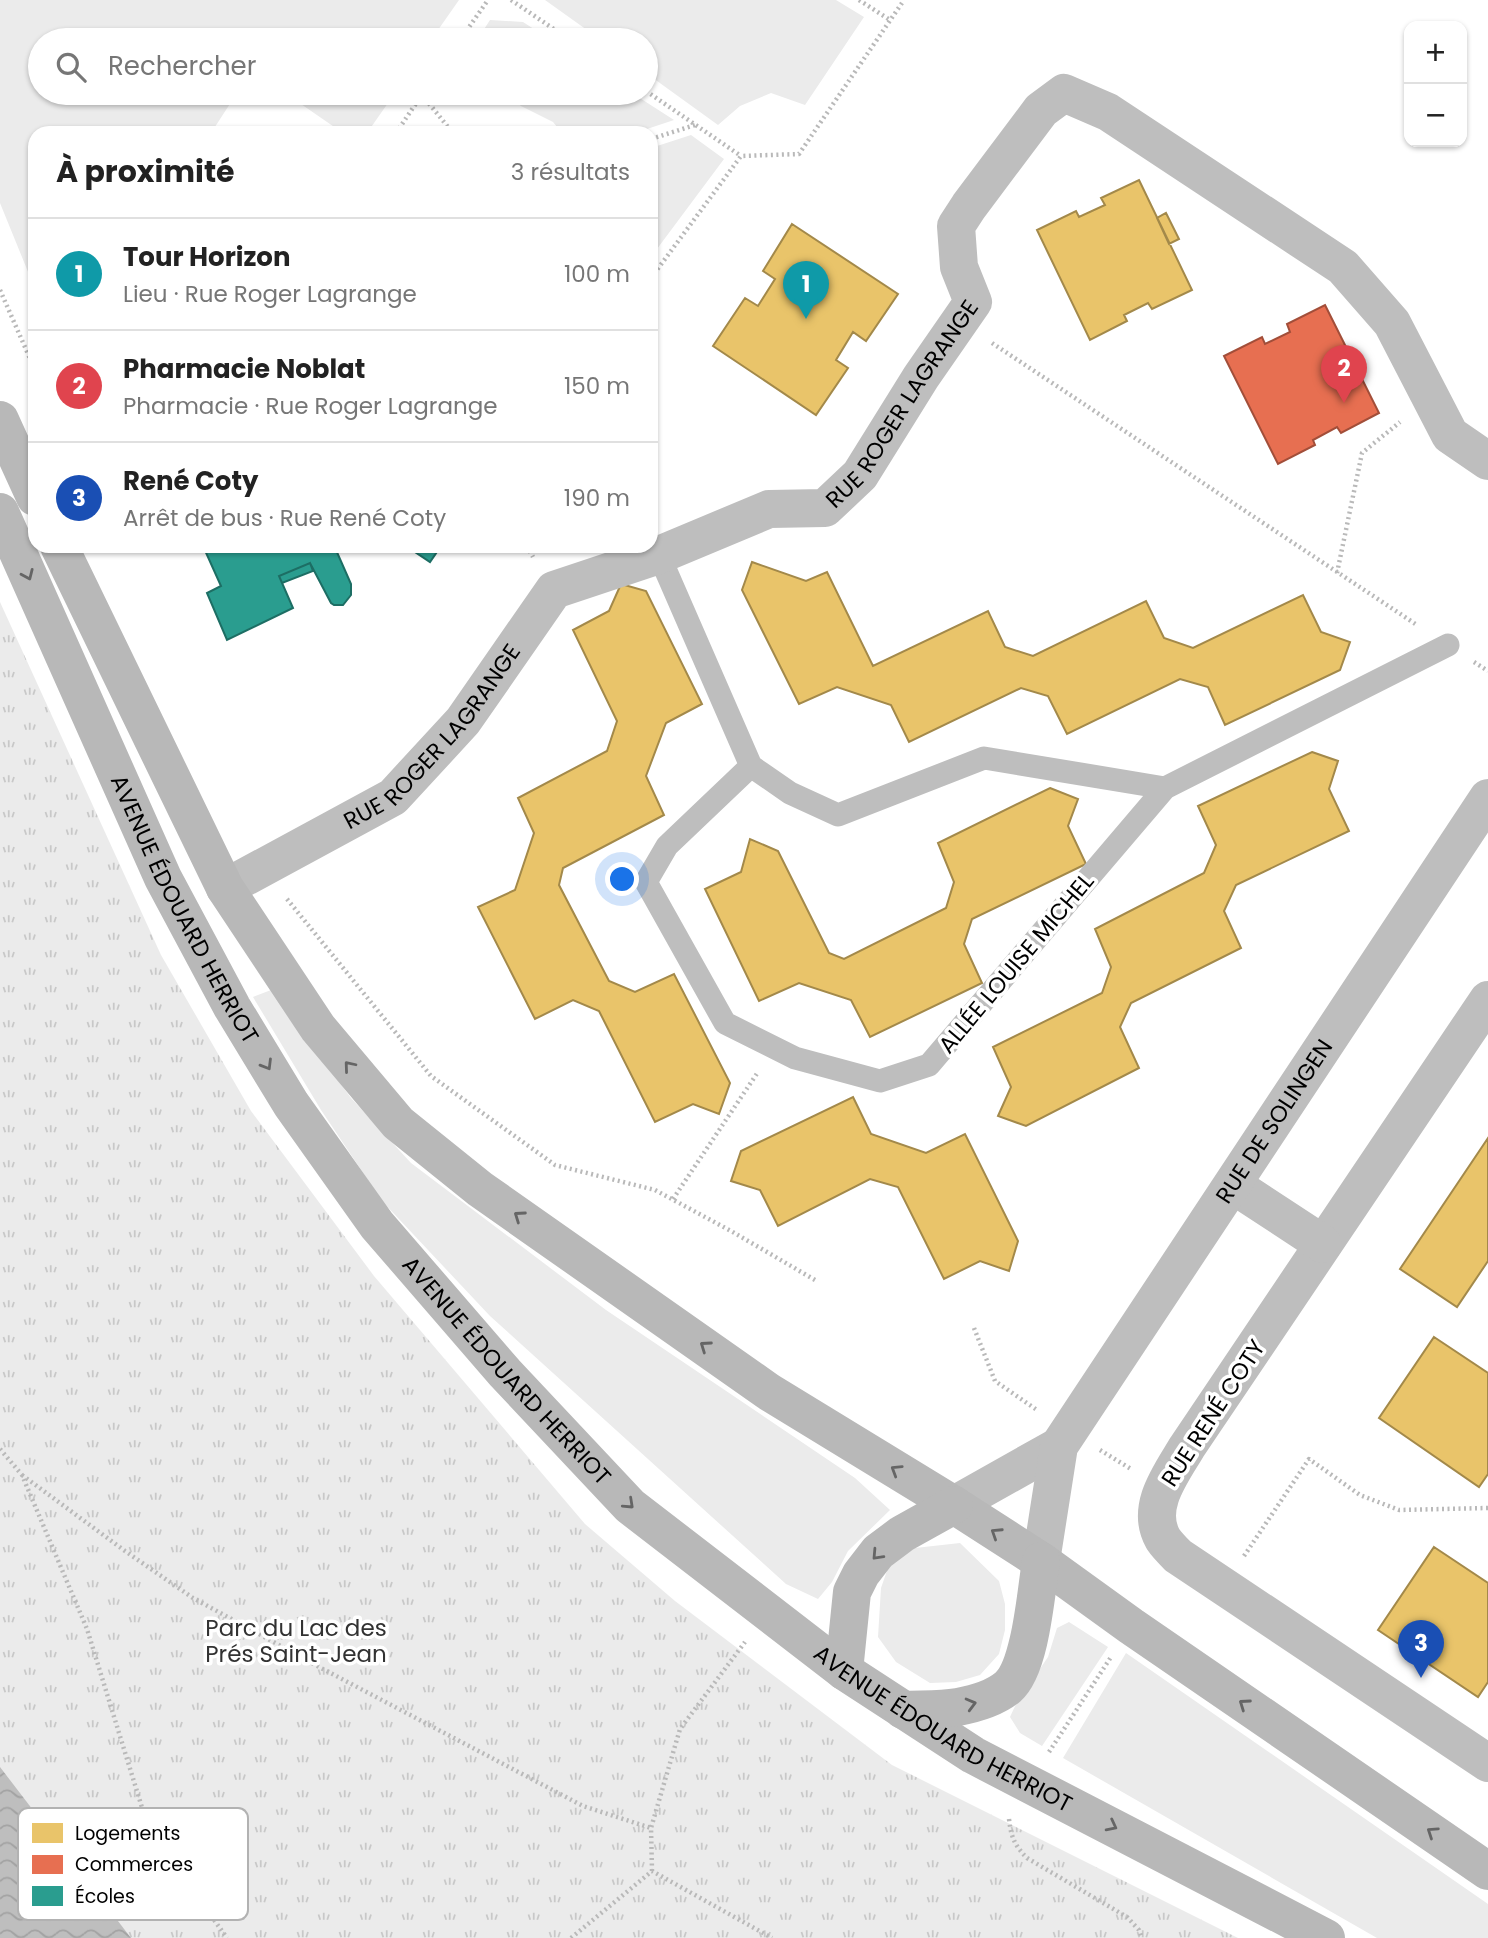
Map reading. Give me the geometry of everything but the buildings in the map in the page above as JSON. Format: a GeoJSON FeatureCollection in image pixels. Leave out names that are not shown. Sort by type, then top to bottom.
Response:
{"type":"FeatureCollection","features":[{"type":"Feature","properties":{"kind":"main road"},"geometry":{"type":"LineString","coordinates":[[0,420],[28,484]]}},
{"type":"Feature","properties":{"kind":"main road","name":"AVENUE ÉDOUARD HERRIOT"},"geometry":{"type":"LineString","coordinates":[[0,512],[163,878],[232,1007],[291,1104],[377,1225],[505,1373],[630,1506],[844,1671],[973,1755],[1326,1938]]}},
{"type":"Feature","properties":{"kind":"main road","name":"AVENUE ÉDOUARD HERRIOT"},"geometry":{"type":"LineString","coordinates":[[62,553],[225,888],[318,1028],[398,1123],[480,1189],[769,1392],[1041,1561],[1142,1634],[1488,1871]]}},
{"type":"Feature","properties":{"kind":"main road"},"geometry":{"type":"LineString","coordinates":[[844,1671],[852,1592],[861,1573],[878,1552],[902,1534],[954,1505]]}},
{"type":"Feature","properties":{"kind":"main road"},"geometry":{"type":"LineString","coordinates":[[903,1710],[955,1708],[983,1700],[1009,1686],[1021,1668],[1027,1646],[1041,1561]]}},
{"type":"Feature","properties":{"kind":"street","name":"RUE ROGER LAGRANGE"},"geometry":{"type":"LineString","coordinates":[[225,888],[393,797],[463,721],[554,590],[659,555],[769,509],[825,508],[860,475],[921,377],[973,302],[959,267],[956,226],[1041,110],[1064,93],[1108,112],[1343,267],[1392,323],[1450,435],[1488,461]]}},
{"type":"Feature","properties":{"kind":"street","name":"RUE DE SOLINGEN"},"geometry":{"type":"LineString","coordinates":[[1041,1561],[1059,1446],[1488,798]]}},
{"type":"Feature","properties":{"kind":"street","name":"RUE RENÉ COTY"},"geometry":{"type":"LineString","coordinates":[[1488,1000],[1162,1488],[1157,1516],[1163,1539],[1178,1556],[1488,1763]]}},
{"type":"Feature","properties":{"kind":"street"},"geometry":{"type":"LineString","coordinates":[[1233,1185],[1323,1244]]}},
{"type":"Feature","properties":{"kind":"street","name":"RUE DE SOLINGEN"},"geometry":{"type":"LineString","coordinates":[[954,1505],[1059,1446]]}},
{"type":"Feature","properties":{"kind":"lane"},"geometry":{"type":"LineString","coordinates":[[659,555],[751,766],[790,793],[838,815],[984,758],[1165,788]]}},
{"type":"Feature","properties":{"kind":"lane","name":"ALLÉE LOUISE MICHEL"},"geometry":{"type":"LineString","coordinates":[[751,766],[667,846],[646,882],[725,1023],[795,1058],[880,1081],[929,1065],[1165,788],[1448,645]]}},
{"type":"Feature","properties":{"kind":"path"},"geometry":{"type":"LineString","coordinates":[[468,28],[488,0]]}},
{"type":"Feature","properties":{"kind":"path"},"geometry":{"type":"LineString","coordinates":[[511,0],[552,28]]}},
{"type":"Feature","properties":{"kind":"path"},"geometry":{"type":"LineString","coordinates":[[859,0],[890,20]]}},
{"type":"Feature","properties":{"kind":"path"},"geometry":{"type":"LineString","coordinates":[[658,100],[741,156],[799,154],[904,0]]}},
{"type":"Feature","properties":{"kind":"path"},"geometry":{"type":"LineString","coordinates":[[401,126],[415,105]]}},
{"type":"Feature","properties":{"kind":"path"},"geometry":{"type":"LineString","coordinates":[[431,105],[448,126]]}},
{"type":"Feature","properties":{"kind":"path"},"geometry":{"type":"LineString","coordinates":[[658,137],[695,125]]}},
{"type":"Feature","properties":{"kind":"path"},"geometry":{"type":"LineString","coordinates":[[658,268],[741,156]]}},
{"type":"Feature","properties":{"kind":"path"},"geometry":{"type":"LineString","coordinates":[[0,290],[28,354]]}},
{"type":"Feature","properties":{"kind":"path"},"geometry":{"type":"LineString","coordinates":[[960,321],[1488,671]]}},
{"type":"Feature","properties":{"kind":"path"},"geometry":{"type":"LineString","coordinates":[[1337,573],[1362,453],[1430,397]]}},
{"type":"Feature","properties":{"kind":"path"},"geometry":{"type":"LineString","coordinates":[[262,869],[431,1076],[555,1165],[655,1190],[815,1280]]}},
{"type":"Feature","properties":{"kind":"path"},"geometry":{"type":"LineString","coordinates":[[673,1199],[774,1048]]}},
{"type":"Feature","properties":{"kind":"path"},"geometry":{"type":"LineString","coordinates":[[0,1449],[22,1475],[194,1598],[583,1807],[651,1828]]}},
{"type":"Feature","properties":{"kind":"path"},"geometry":{"type":"LineString","coordinates":[[22,1475],[87,1629],[142,1808]]}},
{"type":"Feature","properties":{"kind":"path"},"geometry":{"type":"LineString","coordinates":[[1360,1495],[1399,1510],[1488,1508]]}},
{"type":"Feature","properties":{"kind":"path"},"geometry":{"type":"LineString","coordinates":[[652,1871],[651,1828],[680,1729],[748,1637]]}},
{"type":"Feature","properties":{"kind":"path"},"geometry":{"type":"LineString","coordinates":[[1008,1814],[1015,1847],[1027,1858],[1128,1917],[1142,1938]]}},
{"type":"Feature","properties":{"kind":"path"},"geometry":{"type":"LineString","coordinates":[[571,1938],[652,1871]]}},
{"type":"Feature","properties":{"kind":"path"},"geometry":{"type":"LineString","coordinates":[[652,1871],[772,1938]]}},
{"type":"Feature","properties":{"kind":"path"},"geometry":{"type":"LineString","coordinates":[[214,1920],[227,1938]]}},
{"type":"Feature","properties":{"kind":"green space"},"geometry":{"type":"Polygon","coordinates":[[[0,0],[459,0],[439,28],[28,28],[28,105],[229,105],[216,126],[28,126],[28,272],[0,203],[0,0]]]}},
{"type":"Feature","properties":{"kind":"green space"},"geometry":{"type":"Polygon","coordinates":[[[545,0],[836,0],[864,17],[805,105],[771,93],[740,106],[718,125],[658,82],[658,28],[584,28],[545,0]]]}},
{"type":"Feature","properties":{"kind":"green space"},"geometry":{"type":"Polygon","coordinates":[[[490,20],[523,22],[532,28],[485,28],[490,20]]]}},
{"type":"Feature","properties":{"kind":"green space"},"geometry":{"type":"Polygon","coordinates":[[[302,105],[387,105],[372,126],[333,126],[302,105]]]}},
{"type":"Feature","properties":{"kind":"green space"},"geometry":{"type":"Polygon","coordinates":[[[651,105],[674,120],[656,126],[556,126],[521,106],[651,105]]]}},
{"type":"Feature","properties":{"kind":"green space"},"geometry":{"type":"Polygon","coordinates":[[[691,135],[724,159],[658,248],[658,146],[691,135]]]}},
{"type":"Feature","properties":{"kind":"green space","name":"Parc du Lac des Prés Saint-Jean"},"geometry":{"type":"Polygon","coordinates":[[[0,602],[161,955],[251,1111],[374,1276],[585,1524],[675,1601],[892,1765],[1238,1938],[0,1938],[0,602]]]}},
{"type":"Feature","properties":{"kind":"green space"},"geometry":{"type":"Polygon","coordinates":[[[271,990],[351,1098],[411,1163],[606,1310],[855,1478],[890,1510],[848,1551],[832,1582],[818,1599],[786,1584],[490,1316],[382,1201],[321,1110],[253,997],[271,990]]]}},
{"type":"Feature","properties":{"kind":"green space"},"geometry":{"type":"Polygon","coordinates":[[[960,1543],[999,1581],[1005,1604],[1005,1630],[999,1654],[980,1675],[956,1682],[930,1683],[896,1662],[878,1637],[881,1588],[889,1565],[915,1548],[960,1543]]]}},
{"type":"Feature","properties":{"kind":"green space"},"geometry":{"type":"Polygon","coordinates":[[[1069,1622],[1108,1647],[1042,1746],[1020,1733],[1010,1717],[1048,1657],[1057,1628],[1069,1622]]]}},
{"type":"Feature","properties":{"kind":"green space"},"geometry":{"type":"Polygon","coordinates":[[[1126,1653],[1488,1904],[1488,1938],[1377,1938],[1063,1758],[1126,1653]]]}},
{"type":"Feature","properties":{"kind":"water"},"geometry":{"type":"Polygon","coordinates":[[[0,1767],[31,1808],[18,1808],[18,1920],[117,1920],[131,1938],[0,1938],[0,1767]]]}},
{"type":"Feature","properties":{"kind":"place","name":"Tour Horizon"},"geometry":{"type":"Point","coordinates":[806,319]}},
{"type":"Feature","properties":{"kind":"place","name":"Pharmacie Noblat"},"geometry":{"type":"Point","coordinates":[1344,403]}},
{"type":"Feature","properties":{"kind":"place","name":"René Coty"},"geometry":{"type":"Point","coordinates":[1421,1678]}}]}
